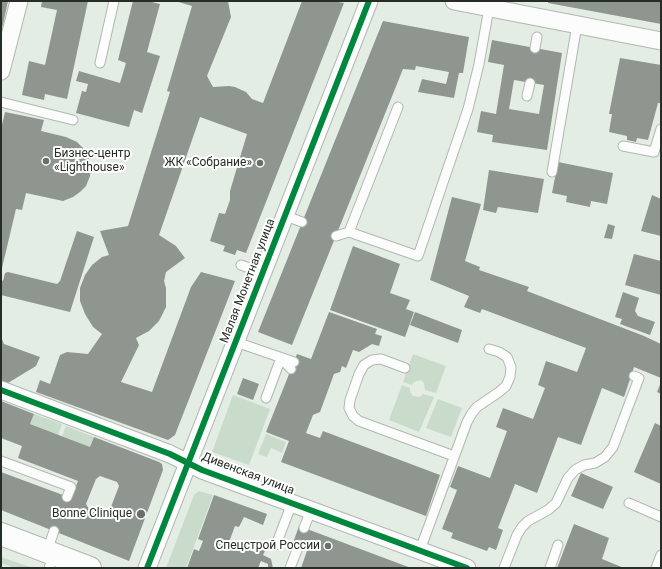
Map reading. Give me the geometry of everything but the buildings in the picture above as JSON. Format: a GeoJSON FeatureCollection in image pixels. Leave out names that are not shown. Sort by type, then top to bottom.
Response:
{"type":"FeatureCollection","features":[{"type":"Feature","properties":{"kind":"street"},"geometry":{"type":"LineString","coordinates":[[1,71],[5,38],[19,1]]}},
{"type":"Feature","properties":{"kind":"street","name":"Малая Монетная улица"},"geometry":{"type":"LineString","coordinates":[[147,568],[369,1]]}},
{"type":"Feature","properties":{"kind":"street"},"geometry":{"type":"LineString","coordinates":[[454,1],[661,41]]}},
{"type":"Feature","properties":{"kind":"street","name":"Дивенская улица"},"geometry":{"type":"LineString","coordinates":[[1,390],[129,443],[170,454],[202,470],[467,568]]}},
{"type":"Feature","properties":{"kind":"street"},"geometry":{"type":"LineString","coordinates":[[1,534],[50,558],[90,568]]}},
{"type":"Feature","properties":{"kind":"lane"},"geometry":{"type":"LineString","coordinates":[[100,63],[114,1]]}},
{"type":"Feature","properties":{"kind":"lane"},"geometry":{"type":"LineString","coordinates":[[336,236],[348,232],[418,256],[468,109],[479,64],[489,8]]}},
{"type":"Feature","properties":{"kind":"lane"},"geometry":{"type":"LineString","coordinates":[[552,172],[576,25]]}},
{"type":"Feature","properties":{"kind":"lane"},"geometry":{"type":"LineString","coordinates":[[535,48],[537,37]]}},
{"type":"Feature","properties":{"kind":"lane"},"geometry":{"type":"LineString","coordinates":[[527,96],[530,83]]}},
{"type":"Feature","properties":{"kind":"lane"},"geometry":{"type":"LineString","coordinates":[[1,102],[73,120]]}},
{"type":"Feature","properties":{"kind":"lane"},"geometry":{"type":"LineString","coordinates":[[348,232],[398,107]]}},
{"type":"Feature","properties":{"kind":"lane"},"geometry":{"type":"LineString","coordinates":[[623,146],[654,152],[661,128]]}},
{"type":"Feature","properties":{"kind":"lane"},"geometry":{"type":"LineString","coordinates":[[286,216],[302,222]]}},
{"type":"Feature","properties":{"kind":"lane"},"geometry":{"type":"LineString","coordinates":[[241,265],[263,273]]}},
{"type":"Feature","properties":{"kind":"lane"},"geometry":{"type":"LineString","coordinates":[[236,342],[281,358],[292,366]]}},
{"type":"Feature","properties":{"kind":"lane"},"geometry":{"type":"LineString","coordinates":[[420,550],[454,456],[472,413],[506,386],[510,377],[511,367],[507,357],[499,352],[489,349]]}},
{"type":"Feature","properties":{"kind":"lane"},"geometry":{"type":"LineString","coordinates":[[266,398],[281,358]]}},
{"type":"Feature","properties":{"kind":"lane"},"geometry":{"type":"LineString","coordinates":[[405,368],[381,359],[372,360],[364,365],[359,374],[350,400],[349,408],[353,416],[359,421],[454,456]]}},
{"type":"Feature","properties":{"kind":"lane"},"geometry":{"type":"LineString","coordinates":[[504,568],[517,535],[522,527],[528,521],[548,510],[556,503],[568,478],[575,470],[584,465],[595,463],[605,457],[612,447],[640,378],[634,376]]}},
{"type":"Feature","properties":{"kind":"lane"},"geometry":{"type":"LineString","coordinates":[[1,461],[70,487],[67,497]]}},
{"type":"Feature","properties":{"kind":"lane"},"geometry":{"type":"LineString","coordinates":[[276,545],[292,503]]}},
{"type":"Feature","properties":{"kind":"lane"},"geometry":{"type":"LineString","coordinates":[[629,503],[661,517]]}},
{"type":"Feature","properties":{"kind":"lane"},"geometry":{"type":"LineString","coordinates":[[304,528],[311,510]]}},
{"type":"Feature","properties":{"kind":"lane"},"geometry":{"type":"LineString","coordinates":[[50,558],[54,531]]}},
{"type":"Feature","properties":{"kind":"lane"},"geometry":{"type":"LineString","coordinates":[[290,568],[298,545]]}},
{"type":"Feature","properties":{"kind":"lane"},"geometry":{"type":"LineString","coordinates":[[550,568],[558,545]]}},
{"type":"Feature","properties":{"kind":"lane"},"geometry":{"type":"LineString","coordinates":[[656,568],[661,555]]}},
{"type":"Feature","properties":{"kind":"green space"},"geometry":{"type":"Polygon","coordinates":[[[413,354],[446,366],[436,393],[425,390],[424,383],[421,380],[414,382],[412,385],[403,382],[413,354]]]}},
{"type":"Feature","properties":{"kind":"green space"},"geometry":{"type":"Polygon","coordinates":[[[402,385],[410,388],[410,392],[413,396],[420,397],[423,394],[434,397],[419,432],[389,420],[402,385]]]}},
{"type":"Feature","properties":{"kind":"green space"},"geometry":{"type":"Polygon","coordinates":[[[233,395],[270,409],[249,465],[212,452],[233,395]]]}},
{"type":"Feature","properties":{"kind":"green space"},"geometry":{"type":"Polygon","coordinates":[[[438,399],[462,408],[451,437],[426,428],[438,399]]]}},
{"type":"Feature","properties":{"kind":"green space"},"geometry":{"type":"Polygon","coordinates":[[[34,414],[62,424],[58,435],[30,424],[34,414]]]}},
{"type":"Feature","properties":{"kind":"green space"},"geometry":{"type":"Polygon","coordinates":[[[66,426],[94,437],[90,447],[62,436],[66,426]]]}},
{"type":"Feature","properties":{"kind":"green space"},"geometry":{"type":"Polygon","coordinates":[[[266,434],[286,442],[282,453],[271,448],[267,457],[258,454],[266,434]]]}},
{"type":"Feature","properties":{"kind":"green space"},"geometry":{"type":"Polygon","coordinates":[[[199,491],[213,495],[186,568],[166,568],[194,495],[199,491]]]}},
{"type":"Feature","properties":{"kind":"green space"},"geometry":{"type":"Polygon","coordinates":[[[1,557],[33,568],[15,568],[1,563],[1,557]]]}},
{"type":"Feature","properties":{"kind":"cycle path"},"geometry":{"type":"LineString","coordinates":[[147,568],[369,1]]}},
{"type":"Feature","properties":{"kind":"cycle path"},"geometry":{"type":"LineString","coordinates":[[1,390],[170,454],[202,470],[467,568]]}},
{"type":"Feature","properties":{"kind":"place","name":"Бизнес-центр «Lighthouse»"},"geometry":{"type":"Point","coordinates":[46,161]}},
{"type":"Feature","properties":{"kind":"place","name":"ЖК «Собрание»"},"geometry":{"type":"Point","coordinates":[260,163]}},
{"type":"Feature","properties":{"kind":"place","name":"Bonne Clinique"},"geometry":{"type":"Point","coordinates":[141,514]}},
{"type":"Feature","properties":{"kind":"place","name":"Спецстрой России"},"geometry":{"type":"Point","coordinates":[328,546]}}]}
